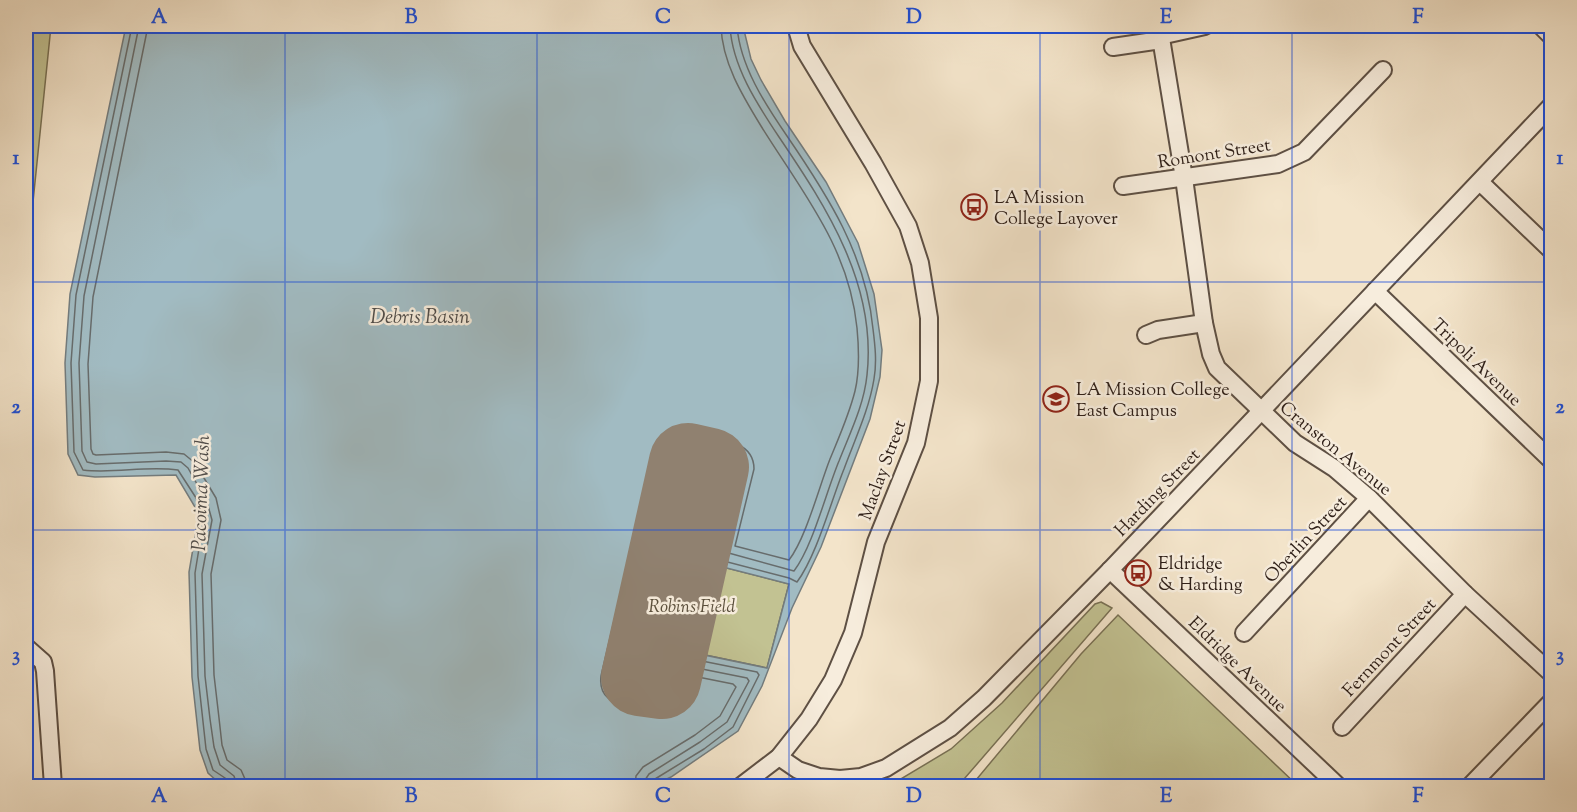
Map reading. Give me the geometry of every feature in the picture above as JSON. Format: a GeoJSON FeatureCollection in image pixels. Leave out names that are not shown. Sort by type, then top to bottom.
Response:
{"type":"FeatureCollection","features":[{"type":"Feature","properties":{"kind":"street","name":"Maclay Street"},"geometry":{"type":"LineString","coordinates":[[779,757],[809,719],[834,680],[854,633],[876,542],[916,443],[928,381],[929,318],[920,263],[908,226],[873,163],[802,46],[796,26]]}},
{"type":"Feature","properties":{"kind":"street"},"geometry":{"type":"LineString","coordinates":[[1113,47],[1160,34],[1205,26]]}},
{"type":"Feature","properties":{"kind":"street"},"geometry":{"type":"LineString","coordinates":[[1541,26],[1551,37]]}},
{"type":"Feature","properties":{"kind":"street","name":"Cranston Avenue"},"geometry":{"type":"LineString","coordinates":[[1160,34],[1184,178],[1204,323],[1211,354],[1217,368],[1295,443],[1334,468],[1369,498],[1465,594],[1551,674]]}},
{"type":"Feature","properties":{"kind":"street","name":"Romont Street"},"geometry":{"type":"LineString","coordinates":[[1123,186],[1278,164],[1304,152],[1383,70]]}},
{"type":"Feature","properties":{"kind":"street","name":"Harding Street"},"geometry":{"type":"LineString","coordinates":[[779,757],[798,770],[819,777],[840,779],[861,777],[886,768],[950,728],[1110,570],[1551,105]]}},
{"type":"Feature","properties":{"kind":"street"},"geometry":{"type":"LineString","coordinates":[[1480,182],[1551,251]]}},
{"type":"Feature","properties":{"kind":"street","name":"Tripoli Avenue"},"geometry":{"type":"LineString","coordinates":[[1375,291],[1551,460]]}},
{"type":"Feature","properties":{"kind":"street"},"geometry":{"type":"LineString","coordinates":[[1146,334],[1204,323]]}},
{"type":"Feature","properties":{"kind":"street","name":"Oberlin Street"},"geometry":{"type":"LineString","coordinates":[[1244,633],[1369,498]]}},
{"type":"Feature","properties":{"kind":"street","name":"Eldridge Avenue"},"geometry":{"type":"LineString","coordinates":[[1110,570],[1338,786]]}},
{"type":"Feature","properties":{"kind":"street","name":"Fernmont Street"},"geometry":{"type":"LineString","coordinates":[[1342,727],[1465,594]]}},
{"type":"Feature","properties":{"kind":"street"},"geometry":{"type":"LineString","coordinates":[[29,650],[43,662],[45,671],[53,786]]}},
{"type":"Feature","properties":{"kind":"street"},"geometry":{"type":"LineString","coordinates":[[1470,786],[1551,701]]}},
{"type":"Feature","properties":{"kind":"street"},"geometry":{"type":"LineString","coordinates":[[741,786],[779,757]]}},
{"type":"Feature","properties":{"kind":"green space"},"geometry":{"type":"Polygon","coordinates":[[[26,26],[51,26],[26,270],[26,26]]]}},
{"type":"Feature","properties":{"kind":"green space","name":"Robins Field"},"geometry":{"type":"Polygon","coordinates":[[[677,452],[732,466],[707,563],[789,584],[767,668],[681,650],[670,691],[623,682],[677,452]]]}},
{"type":"Feature","properties":{"kind":"green space"},"geometry":{"type":"Polygon","coordinates":[[[1101,602],[1112,608],[958,786],[889,786],[951,749],[1002,703],[1095,604],[1101,602]]]}},
{"type":"Feature","properties":{"kind":"green space"},"geometry":{"type":"Polygon","coordinates":[[[1118,615],[1298,786],[971,786],[1081,654],[1118,615]]]}},
{"type":"Feature","properties":{"kind":"water","name":"Debris Basin"},"geometry":{"type":"Polygon","coordinates":[[[126,26],[743,26],[751,59],[761,80],[826,182],[858,243],[874,294],[882,350],[880,377],[870,419],[821,547],[792,608],[762,686],[738,731],[671,777],[652,786],[230,786],[217,781],[208,773],[200,750],[192,677],[189,572],[198,519],[195,507],[176,475],[95,477],[78,475],[68,454],[65,363],[70,294],[126,26]],[[677,452],[623,682],[670,691],[680,650],[767,668],[789,584],[707,563],[732,466],[677,452]]]}},
{"type":"Feature","properties":{"kind":"runway"},"geometry":{"type":"LineString","coordinates":[[688,462],[710,467],[662,680],[640,677],[688,462]]}},
{"type":"Feature","properties":{"kind":"place","name":"LA Mission College Layover"},"geometry":{"type":"Point","coordinates":[974,207]}},
{"type":"Feature","properties":{"kind":"place","name":"LA Mission College East Campus"},"geometry":{"type":"Point","coordinates":[1056,399]}},
{"type":"Feature","properties":{"kind":"place","name":"Eldridge & Harding"},"geometry":{"type":"Point","coordinates":[1138,573]}},
{"type":"Feature","properties":{"kind":"water label","name":"Pacoima Wash"},"geometry":{"type":"Point","coordinates":[200,493]}}]}
